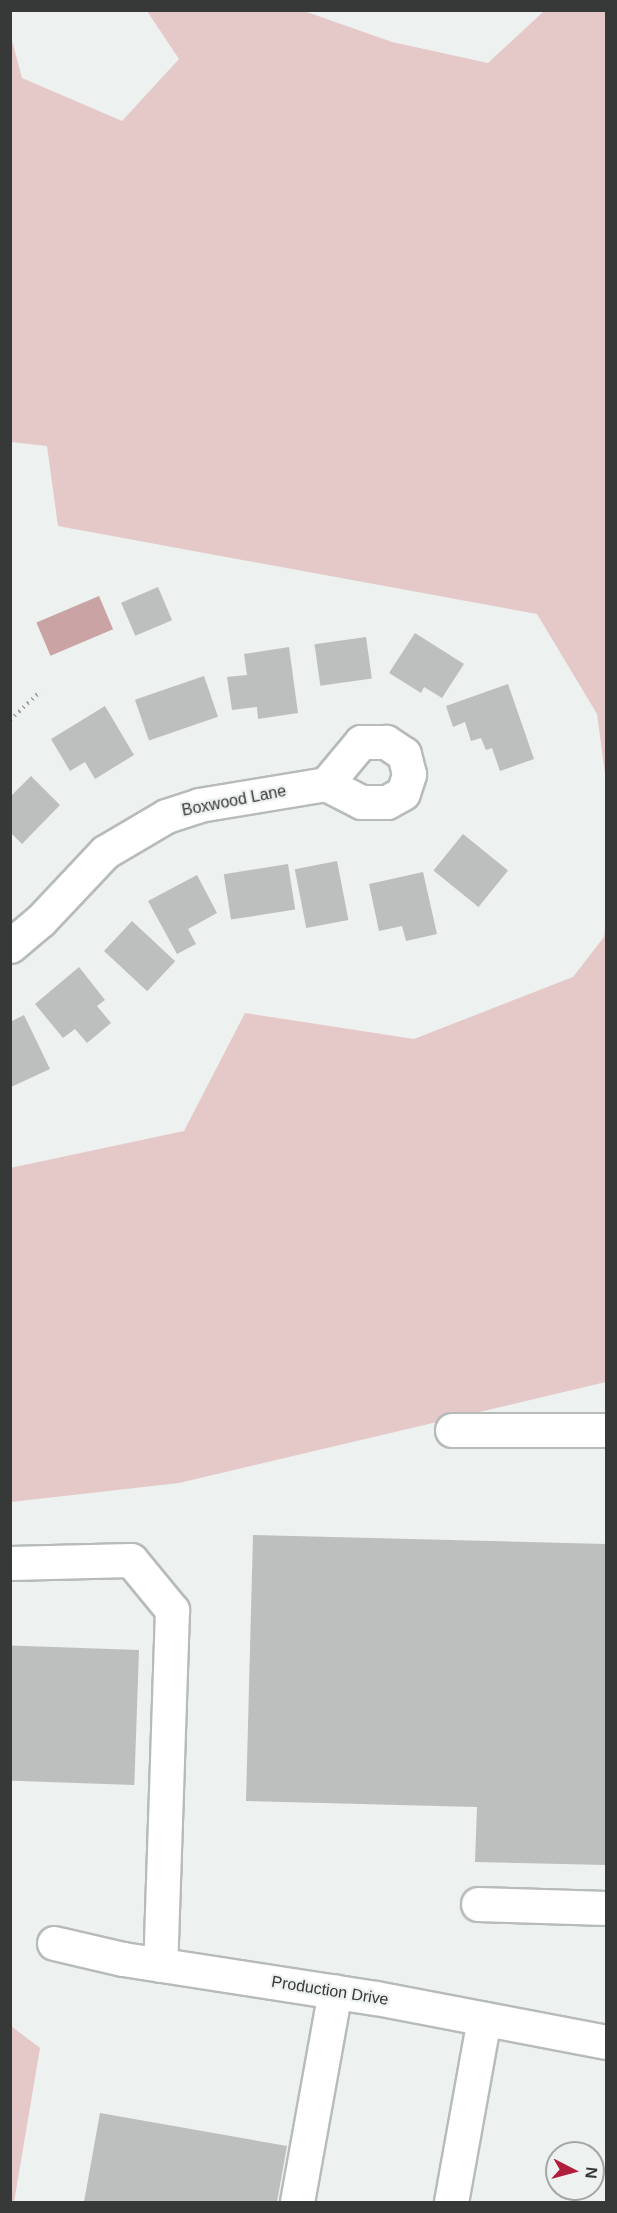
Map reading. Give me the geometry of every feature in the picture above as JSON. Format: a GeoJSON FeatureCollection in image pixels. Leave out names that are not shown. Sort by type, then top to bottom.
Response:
{"type":"FeatureCollection","features":[{"type":"Feature","properties":{"kind":"street","name":"Boxwood Lane"},"geometry":{"type":"LineString","coordinates":[[10,946],[40,921],[105,852],[138,829],[199,806],[326,784]]}},
{"type":"Feature","properties":{"kind":"street"},"geometry":{"type":"LineString","coordinates":[[452,1430],[606,1430]]}},
{"type":"Feature","properties":{"kind":"street"},"geometry":{"type":"LineString","coordinates":[[10,1563],[131,1560],[172,1610],[160,1965]]}},
{"type":"Feature","properties":{"kind":"street"},"geometry":{"type":"LineString","coordinates":[[478,1904],[606,1908]]}},
{"type":"Feature","properties":{"kind":"street","name":"Production Drive"},"geometry":{"type":"LineString","coordinates":[[54,1943],[160,1965],[334,1991],[606,2042]]}},
{"type":"Feature","properties":{"kind":"street"},"geometry":{"type":"LineString","coordinates":[[297,2202],[334,1991]]}},
{"type":"Feature","properties":{"kind":"street"},"geometry":{"type":"LineString","coordinates":[[451,2202],[484,2019]]}},
{"type":"Feature","properties":{"kind":"path"},"geometry":{"type":"LineString","coordinates":[[10,720],[41,691]]}},
{"type":"Feature","properties":{"kind":"shaded area"},"geometry":{"type":"Polygon","coordinates":[[[147,11],[304,11],[392,42],[488,63],[544,11],[606,11],[606,781],[597,714],[537,614],[58,526],[47,446],[11,442],[11,37],[22,78],[122,121],[179,59],[147,11]]]}},
{"type":"Feature","properties":{"kind":"shaded area"},"geometry":{"type":"Polygon","coordinates":[[[99,596],[113,629],[50,656],[36,623],[99,596]]]}},
{"type":"Feature","properties":{"kind":"shaded area"},"geometry":{"type":"Polygon","coordinates":[[[606,917],[606,1382],[179,1483],[11,1502],[10,1168],[184,1131],[245,1013],[414,1039],[573,977],[604,937],[606,917]]]}},
{"type":"Feature","properties":{"kind":"shaded area"},"geometry":{"type":"Polygon","coordinates":[[[11,2026],[40,2048],[14,2202],[10,2202],[11,2026]]]}},
{"type":"Feature","properties":{"kind":"building"},"geometry":{"type":"Polygon","coordinates":[[[158,587],[172,620],[135,636],[121,603],[158,587]]]}},
{"type":"Feature","properties":{"kind":"building"},"geometry":{"type":"Polygon","coordinates":[[[415,633],[464,664],[442,698],[424,687],[421,693],[389,673],[415,633]]]}},
{"type":"Feature","properties":{"kind":"building"},"geometry":{"type":"Polygon","coordinates":[[[366,637],[372,679],[320,686],[315,644],[366,637]]]}},
{"type":"Feature","properties":{"kind":"building"},"geometry":{"type":"Polygon","coordinates":[[[289,647],[298,713],[258,719],[257,707],[232,710],[227,677],[247,675],[244,654],[289,647]]]}},
{"type":"Feature","properties":{"kind":"building"},"geometry":{"type":"Polygon","coordinates":[[[204,676],[218,717],[149,740],[135,700],[204,676]]]}},
{"type":"Feature","properties":{"kind":"building"},"geometry":{"type":"Polygon","coordinates":[[[508,684],[534,759],[500,771],[492,748],[486,750],[481,738],[471,741],[465,722],[453,727],[446,706],[508,684]]]}},
{"type":"Feature","properties":{"kind":"building"},"geometry":{"type":"Polygon","coordinates":[[[105,706],[134,755],[95,779],[85,762],[70,771],[51,739],[105,706]]]}},
{"type":"Feature","properties":{"kind":"building"},"geometry":{"type":"Polygon","coordinates":[[[31,776],[60,805],[22,844],[10,832],[10,797],[31,776]]]}},
{"type":"Feature","properties":{"kind":"building"},"geometry":{"type":"Polygon","coordinates":[[[463,834],[508,871],[478,907],[433,871],[463,834]]]}},
{"type":"Feature","properties":{"kind":"building"},"geometry":{"type":"Polygon","coordinates":[[[337,861],[348,920],[306,928],[295,869],[337,861]]]}},
{"type":"Feature","properties":{"kind":"building"},"geometry":{"type":"Polygon","coordinates":[[[288,864],[295,909],[231,920],[224,874],[288,864]]]}},
{"type":"Feature","properties":{"kind":"building"},"geometry":{"type":"Polygon","coordinates":[[[423,872],[437,934],[406,941],[402,926],[379,931],[369,884],[423,872]]]}},
{"type":"Feature","properties":{"kind":"building"},"geometry":{"type":"Polygon","coordinates":[[[197,875],[217,913],[188,929],[196,944],[177,954],[148,901],[197,875]]]}},
{"type":"Feature","properties":{"kind":"building"},"geometry":{"type":"Polygon","coordinates":[[[132,921],[175,961],[147,991],[104,951],[132,921]]]}},
{"type":"Feature","properties":{"kind":"building"},"geometry":{"type":"Polygon","coordinates":[[[79,967],[105,1000],[97,1006],[111,1023],[87,1043],[75,1029],[63,1038],[35,1004],[79,967]]]}},
{"type":"Feature","properties":{"kind":"building"},"geometry":{"type":"Polygon","coordinates":[[[24,1015],[50,1069],[11,1087],[10,1022],[24,1015]]]}},
{"type":"Feature","properties":{"kind":"building"},"geometry":{"type":"Polygon","coordinates":[[[253,1535],[606,1544],[606,1865],[475,1862],[477,1807],[246,1801],[253,1535]]]}},
{"type":"Feature","properties":{"kind":"building"},"geometry":{"type":"Polygon","coordinates":[[[10,1645],[139,1650],[134,1785],[10,1781],[10,1645]]]}},
{"type":"Feature","properties":{"kind":"building"},"geometry":{"type":"Polygon","coordinates":[[[100,2113],[287,2146],[277,2202],[84,2202],[100,2113]]]}}]}
